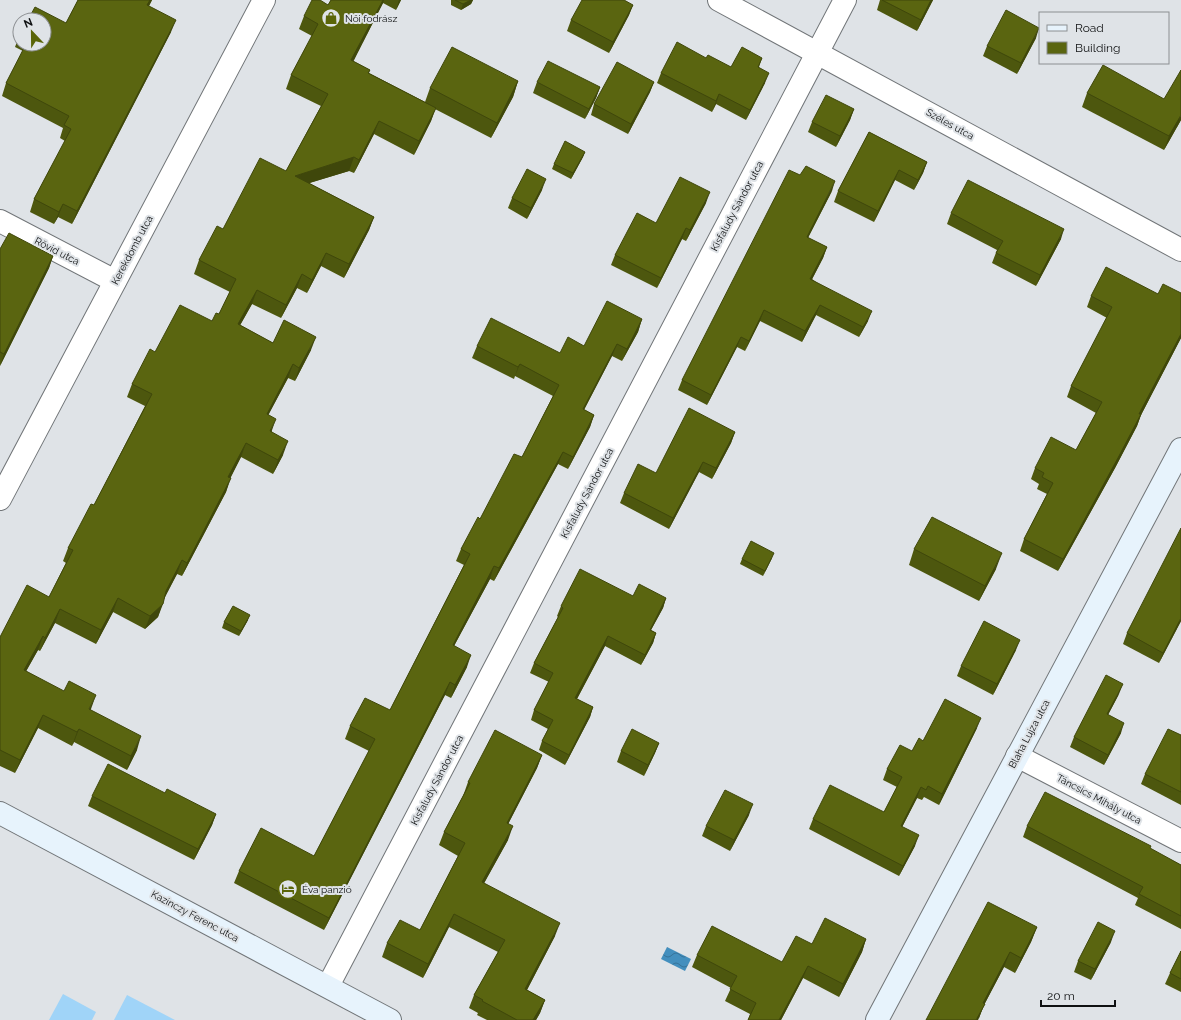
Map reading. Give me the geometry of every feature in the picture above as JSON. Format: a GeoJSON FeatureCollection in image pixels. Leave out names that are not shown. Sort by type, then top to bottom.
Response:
{"type":"FeatureCollection","features":[{"type":"Feature","properties":{"kind":"street","name":"Kerekdomb utca"},"geometry":{"type":"LineString","coordinates":[[0,500],[264,0]]}},
{"type":"Feature","properties":{"kind":"street","name":"Széles utca"},"geometry":{"type":"LineString","coordinates":[[719,0],[1181,250]]}},
{"type":"Feature","properties":{"kind":"street","name":"Kisfaludy Sándor utca"},"geometry":{"type":"LineString","coordinates":[[328,986],[845,0]]}},
{"type":"Feature","properties":{"kind":"street","name":"Rövid utca"},"geometry":{"type":"LineString","coordinates":[[0,222],[115,281]]}},
{"type":"Feature","properties":{"kind":"street","name":"Blaha Lujza utca"},"geometry":{"type":"LineString","coordinates":[[877,1020],[1181,449]]}},
{"type":"Feature","properties":{"kind":"street","name":"Táncsics Mihály utca"},"geometry":{"type":"LineString","coordinates":[[1017,756],[1181,841]]}},
{"type":"Feature","properties":{"kind":"street","name":"Kazinczy Ferenc utca"},"geometry":{"type":"LineString","coordinates":[[0,813],[390,1020]]}},
{"type":"Feature","properties":{"kind":"shaded area"},"geometry":{"type":"Polygon","coordinates":[[[63,994],[96,1012],[92,1020],[49,1020],[63,994]]]}},
{"type":"Feature","properties":{"kind":"shaded area"},"geometry":{"type":"Polygon","coordinates":[[[127,995],[175,1020],[114,1020],[127,995]]]}},
{"type":"Feature","properties":{"kind":"water"},"geometry":{"type":"Polygon","coordinates":[[[667,947],[691,959],[685,971],[661,959],[667,947]]]}},
{"type":"Feature","properties":{"kind":"building"},"geometry":{"type":"Polygon","coordinates":[[[78,0],[150,0],[147,5],[176,20],[77,211],[63,204],[59,212],[34,199],[71,129],[64,125],[69,116],[6,83],[22,52],[52,52],[52,16],[66,23],[78,0]]]}},
{"type":"Feature","properties":{"kind":"building"},"geometry":{"type":"Polygon","coordinates":[[[312,0],[320,0],[328,5],[331,0],[383,0],[351,60],[370,70],[368,73],[436,108],[419,141],[379,121],[359,160],[354,157],[295,176],[374,217],[349,264],[326,253],[312,280],[302,274],[286,305],[257,290],[238,324],[273,343],[284,320],[316,337],[299,368],[293,364],[267,414],[276,419],[270,431],[288,441],[278,460],[246,443],[228,477],[231,478],[187,563],[182,560],[166,591],[163,604],[150,616],[118,598],[101,630],[60,609],[45,638],[43,636],[24,670],[64,691],[69,681],[96,695],[89,709],[141,736],[131,756],[79,729],[77,732],[43,715],[20,760],[0,750],[0,637],[27,585],[49,597],[73,550],[68,548],[91,504],[94,505],[152,394],[132,384],[150,349],[155,352],[180,305],[212,321],[216,313],[219,314],[236,279],[199,260],[217,226],[223,229],[260,158],[286,171],[328,94],[291,75],[318,24],[304,16],[312,0]]]}},
{"type":"Feature","properties":{"kind":"building"},"geometry":{"type":"Polygon","coordinates":[[[455,0],[471,0],[463,4],[455,0]]]}},
{"type":"Feature","properties":{"kind":"building"},"geometry":{"type":"Polygon","coordinates":[[[582,0],[624,0],[633,5],[613,42],[571,20],[582,0]]]}},
{"type":"Feature","properties":{"kind":"building"},"geometry":{"type":"Polygon","coordinates":[[[882,0],[931,0],[921,20],[882,0]]]}},
{"type":"Feature","properties":{"kind":"building"},"geometry":{"type":"Polygon","coordinates":[[[35,7],[45,12],[32,12],[35,7]]]}},
{"type":"Feature","properties":{"kind":"building"},"geometry":{"type":"Polygon","coordinates":[[[1006,10],[1039,28],[1021,63],[987,46],[1006,10]]]}},
{"type":"Feature","properties":{"kind":"building"},"geometry":{"type":"Polygon","coordinates":[[[677,42],[706,58],[708,55],[731,67],[742,47],[762,58],[758,67],[769,73],[750,110],[719,94],[716,101],[661,73],[677,42]]]}},
{"type":"Feature","properties":{"kind":"building"},"geometry":{"type":"Polygon","coordinates":[[[452,47],[518,81],[497,123],[430,88],[452,47]]]}},
{"type":"Feature","properties":{"kind":"building"},"geometry":{"type":"Polygon","coordinates":[[[548,61],[600,87],[589,109],[537,82],[548,61]]]}},
{"type":"Feature","properties":{"kind":"building"},"geometry":{"type":"Polygon","coordinates":[[[617,62],[654,82],[631,124],[594,104],[617,62]]]}},
{"type":"Feature","properties":{"kind":"building"},"geometry":{"type":"Polygon","coordinates":[[[1103,65],[1164,99],[1181,70],[1181,115],[1169,136],[1087,93],[1103,65]]]}},
{"type":"Feature","properties":{"kind":"building"},"geometry":{"type":"Polygon","coordinates":[[[826,95],[854,109],[840,136],[812,122],[826,95]]]}},
{"type":"Feature","properties":{"kind":"building"},"geometry":{"type":"Polygon","coordinates":[[[869,132],[927,162],[918,180],[899,170],[878,211],[838,191],[869,132]]]}},
{"type":"Feature","properties":{"kind":"building"},"geometry":{"type":"Polygon","coordinates":[[[565,141],[585,152],[573,173],[554,164],[565,141]]]}},
{"type":"Feature","properties":{"kind":"building"},"geometry":{"type":"Polygon","coordinates":[[[806,166],[835,181],[807,237],[827,247],[810,279],[872,311],[863,327],[820,305],[805,331],[764,310],[749,341],[741,337],[711,395],[682,380],[789,170],[800,175],[806,166]]]}},
{"type":"Feature","properties":{"kind":"building"},"geometry":{"type":"Polygon","coordinates":[[[527,169],[546,179],[531,208],[512,198],[527,169]]]}},
{"type":"Feature","properties":{"kind":"building"},"geometry":{"type":"Polygon","coordinates":[[[680,177],[710,192],[690,230],[686,228],[661,278],[615,255],[637,213],[656,223],[680,177]]]}},
{"type":"Feature","properties":{"kind":"building"},"geometry":{"type":"Polygon","coordinates":[[[968,180],[1064,229],[1040,275],[996,253],[1003,241],[951,213],[968,180]]]}},
{"type":"Feature","properties":{"kind":"building"},"geometry":{"type":"Polygon","coordinates":[[[9,233],[53,256],[4,354],[0,352],[0,249],[9,233]]]}},
{"type":"Feature","properties":{"kind":"building"},"geometry":{"type":"Polygon","coordinates":[[[1106,267],[1158,294],[1163,284],[1181,293],[1181,334],[1119,456],[1063,559],[1024,539],[1053,483],[1042,477],[1044,473],[1035,468],[1051,437],[1076,450],[1102,402],[1071,386],[1112,307],[1091,296],[1106,267]]]}},
{"type":"Feature","properties":{"kind":"building"},"geometry":{"type":"Polygon","coordinates":[[[607,301],[642,319],[627,349],[617,344],[583,409],[594,415],[573,457],[563,452],[499,568],[494,566],[453,645],[471,655],[455,685],[450,682],[329,918],[239,871],[261,828],[314,856],[375,739],[350,726],[365,698],[390,710],[470,554],[461,549],[478,517],[480,519],[514,454],[522,457],[559,385],[520,364],[518,367],[477,346],[491,318],[560,353],[568,337],[584,346],[607,301]]]}},
{"type":"Feature","properties":{"kind":"building"},"geometry":{"type":"Polygon","coordinates":[[[689,408],[735,432],[716,468],[703,462],[673,518],[624,493],[638,464],[656,473],[689,408]]]}},
{"type":"Feature","properties":{"kind":"building"},"geometry":{"type":"Polygon","coordinates":[[[932,517],[1002,553],[985,586],[914,549],[932,517]]]}},
{"type":"Feature","properties":{"kind":"building"},"geometry":{"type":"Polygon","coordinates":[[[1181,528],[1181,618],[1163,653],[1127,633],[1181,528]]]}},
{"type":"Feature","properties":{"kind":"building"},"geometry":{"type":"Polygon","coordinates":[[[751,541],[774,553],[765,571],[742,559],[751,541]]]}},
{"type":"Feature","properties":{"kind":"building"},"geometry":{"type":"Polygon","coordinates":[[[580,569],[633,596],[639,584],[666,598],[650,630],[656,633],[645,655],[608,636],[575,698],[593,707],[569,755],[542,741],[553,720],[534,710],[553,673],[534,663],[563,608],[561,606],[580,569]]]}},
{"type":"Feature","properties":{"kind":"building"},"geometry":{"type":"Polygon","coordinates":[[[233,606],[250,615],[241,631],[224,622],[233,606]]]}},
{"type":"Feature","properties":{"kind":"building"},"geometry":{"type":"Polygon","coordinates":[[[984,621],[1020,640],[997,684],[961,666],[984,621]]]}},
{"type":"Feature","properties":{"kind":"building"},"geometry":{"type":"Polygon","coordinates":[[[1106,675],[1123,684],[1107,714],[1124,723],[1108,755],[1074,737],[1106,675]]]}},
{"type":"Feature","properties":{"kind":"building"},"geometry":{"type":"Polygon","coordinates":[[[945,699],[981,718],[942,794],[928,786],[926,790],[921,787],[901,826],[919,835],[903,866],[813,819],[830,785],[884,812],[902,777],[887,769],[900,745],[912,751],[919,738],[923,741],[945,699]]]}},
{"type":"Feature","properties":{"kind":"building"},"geometry":{"type":"Polygon","coordinates":[[[632,729],[659,743],[648,765],[621,751],[632,729]]]}},
{"type":"Feature","properties":{"kind":"building"},"geometry":{"type":"Polygon","coordinates":[[[1168,729],[1181,735],[1181,792],[1145,774],[1168,729]]]}},
{"type":"Feature","properties":{"kind":"building"},"geometry":{"type":"Polygon","coordinates":[[[495,730],[542,755],[507,823],[513,826],[482,882],[560,923],[525,989],[545,1000],[533,1020],[517,1020],[474,995],[505,940],[454,914],[428,964],[387,943],[400,920],[420,930],[465,843],[444,832],[470,783],[468,782],[495,730]]]}},
{"type":"Feature","properties":{"kind":"building"},"geometry":{"type":"Polygon","coordinates":[[[108,764],[165,793],[167,789],[216,814],[198,849],[92,796],[108,764]]]}},
{"type":"Feature","properties":{"kind":"building"},"geometry":{"type":"Polygon","coordinates":[[[725,790],[753,804],[734,840],[706,826],[725,790]]]}},
{"type":"Feature","properties":{"kind":"building"},"geometry":{"type":"Polygon","coordinates":[[[1045,792],[1151,846],[1150,848],[1181,865],[1181,916],[1139,894],[1143,887],[1027,826],[1045,792]]]}},
{"type":"Feature","properties":{"kind":"building"},"geometry":{"type":"Polygon","coordinates":[[[988,902],[1037,927],[1021,958],[1010,952],[983,1003],[985,1004],[976,1020],[926,1020],[988,902]]]}},
{"type":"Feature","properties":{"kind":"building"},"geometry":{"type":"Polygon","coordinates":[[[825,918],[866,939],[843,984],[808,966],[779,1020],[748,1020],[756,1003],[730,989],[737,976],[697,955],[712,926],[782,962],[796,936],[812,944],[825,918]]]}},
{"type":"Feature","properties":{"kind":"building"},"geometry":{"type":"Polygon","coordinates":[[[1098,922],[1115,931],[1095,969],[1078,961],[1098,922]]]}},
{"type":"Feature","properties":{"kind":"building"},"geometry":{"type":"Polygon","coordinates":[[[1181,951],[1181,979],[1170,973],[1181,951]]]}},
{"type":"Feature","properties":{"kind":"place","name":"Női fodrász"},"geometry":{"type":"Point","coordinates":[331,18]}},
{"type":"Feature","properties":{"kind":"place","name":"Éva panzió"},"geometry":{"type":"Point","coordinates":[288,889]}}]}
